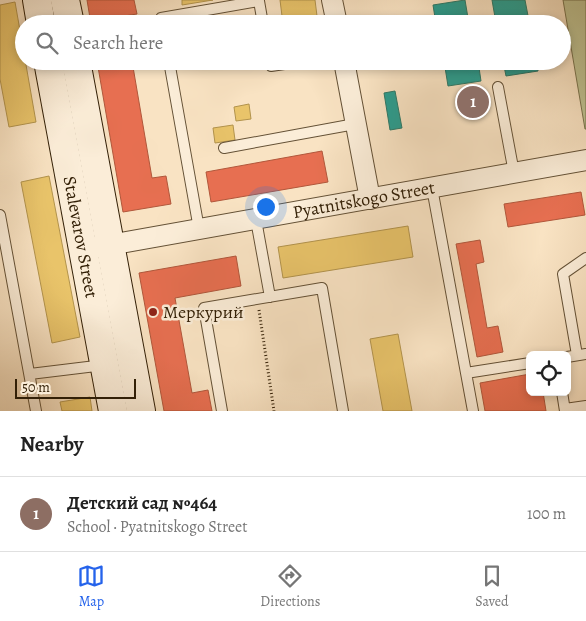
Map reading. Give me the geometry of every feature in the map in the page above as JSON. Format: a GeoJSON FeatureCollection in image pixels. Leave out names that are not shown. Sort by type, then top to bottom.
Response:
{"type":"FeatureCollection","features":[{"type":"Feature","properties":{"kind":"street"},"geometry":{"type":"LineString","coordinates":[[37,0],[40,15]]}},
{"type":"Feature","properties":{"kind":"street"},"geometry":{"type":"LineString","coordinates":[[65,0],[68,15]]}},
{"type":"Feature","properties":{"kind":"street"},"geometry":{"type":"LineString","coordinates":[[332,0],[334,15]]}},
{"type":"Feature","properties":{"kind":"street","name":"Stalevarov Street"},"geometry":{"type":"LineString","coordinates":[[50,70],[113,411]]}},
{"type":"Feature","properties":{"kind":"street","name":"Stalevarov Street"},"geometry":{"type":"LineString","coordinates":[[78,70],[141,411]]}},
{"type":"Feature","properties":{"kind":"street"},"geometry":{"type":"LineString","coordinates":[[346,70],[370,199]]}},
{"type":"Feature","properties":{"kind":"street","name":"Pyatnitskogo Street"},"geometry":{"type":"LineString","coordinates":[[83,250],[586,160]]}},
{"type":"Feature","properties":{"kind":"lane"},"geometry":{"type":"LineString","coordinates":[[179,15],[259,1],[261,15]]}},
{"type":"Feature","properties":{"kind":"lane"},"geometry":{"type":"LineString","coordinates":[[171,70],[200,230]]}},
{"type":"Feature","properties":{"kind":"lane"},"geometry":{"type":"LineString","coordinates":[[498,87],[514,174]]}},
{"type":"Feature","properties":{"kind":"lane"},"geometry":{"type":"LineString","coordinates":[[224,148],[356,124]]}},
{"type":"Feature","properties":{"kind":"lane"},"geometry":{"type":"LineString","coordinates":[[432,188],[473,411]]}},
{"type":"Feature","properties":{"kind":"lane"},"geometry":{"type":"LineString","coordinates":[[0,215],[36,411]]}},
{"type":"Feature","properties":{"kind":"lane"},"geometry":{"type":"LineString","coordinates":[[256,220],[270,297]]}},
{"type":"Feature","properties":{"kind":"lane"},"geometry":{"type":"LineString","coordinates":[[577,355],[563,274],[586,258]]}},
{"type":"Feature","properties":{"kind":"lane"},"geometry":{"type":"LineString","coordinates":[[222,411],[204,308],[322,288],[343,411]]}},
{"type":"Feature","properties":{"kind":"lane"},"geometry":{"type":"LineString","coordinates":[[466,374],[526,364]]}},
{"type":"Feature","properties":{"kind":"lane"},"geometry":{"type":"LineString","coordinates":[[30,374],[104,365]]}},
{"type":"Feature","properties":{"kind":"lane"},"geometry":{"type":"LineString","coordinates":[[563,396],[565,410],[586,406]]}},
{"type":"Feature","properties":{"kind":"path"},"geometry":{"type":"LineString","coordinates":[[257,299],[274,411]]}},
{"type":"Feature","properties":{"kind":"green space"},"geometry":{"type":"Polygon","coordinates":[[[563,0],[586,0],[586,129],[571,47],[571,15],[566,15],[563,0]]]}},
{"type":"Feature","properties":{"kind":"building: Homes"},"geometry":{"type":"Polygon","coordinates":[[[182,0],[213,0],[182,5],[182,0]]]}},
{"type":"Feature","properties":{"kind":"building: Homes"},"geometry":{"type":"Polygon","coordinates":[[[280,0],[315,0],[317,15],[282,15],[280,0]]]}},
{"type":"Feature","properties":{"kind":"building: Homes"},"geometry":{"type":"Polygon","coordinates":[[[15,2],[17,15],[15,15],[15,70],[27,70],[36,122],[9,127],[0,79],[0,5],[15,2]]]}},
{"type":"Feature","properties":{"kind":"building: Homes"},"geometry":{"type":"Polygon","coordinates":[[[249,104],[251,119],[236,121],[234,107],[249,104]]]}},
{"type":"Feature","properties":{"kind":"building: Homes"},"geometry":{"type":"Polygon","coordinates":[[[233,125],[235,140],[215,143],[213,128],[233,125]]]}},
{"type":"Feature","properties":{"kind":"building: Homes"},"geometry":{"type":"Polygon","coordinates":[[[49,176],[80,337],[52,343],[21,182],[49,176]]]}},
{"type":"Feature","properties":{"kind":"building: Homes"},"geometry":{"type":"Polygon","coordinates":[[[408,226],[413,257],[283,278],[278,247],[408,226]]]}},
{"type":"Feature","properties":{"kind":"building: Homes"},"geometry":{"type":"Polygon","coordinates":[[[398,334],[412,411],[383,411],[370,339],[398,334]]]}},
{"type":"Feature","properties":{"kind":"building: Homes"},"geometry":{"type":"Polygon","coordinates":[[[90,397],[92,411],[62,411],[60,402],[90,397]]]}},
{"type":"Feature","properties":{"kind":"building: Shops"},"geometry":{"type":"Polygon","coordinates":[[[87,0],[134,0],[137,14],[130,15],[90,15],[87,0]]]}},
{"type":"Feature","properties":{"kind":"building: Shops"},"geometry":{"type":"Polygon","coordinates":[[[99,70],[134,70],[152,178],[166,176],[171,204],[123,212],[99,70]]]}},
{"type":"Feature","properties":{"kind":"building: Shops"},"geometry":{"type":"Polygon","coordinates":[[[322,151],[328,182],[211,202],[206,172],[322,151]]]}},
{"type":"Feature","properties":{"kind":"building: Shops"},"geometry":{"type":"Polygon","coordinates":[[[581,192],[585,215],[508,227],[504,204],[581,192]]]}},
{"type":"Feature","properties":{"kind":"building: Shops"},"geometry":{"type":"Polygon","coordinates":[[[480,240],[484,262],[476,264],[487,328],[498,326],[503,352],[477,357],[456,244],[480,240]]]}},
{"type":"Feature","properties":{"kind":"building: Shops"},"geometry":{"type":"Polygon","coordinates":[[[236,256],[241,286],[175,298],[192,393],[208,390],[212,411],[164,411],[139,273],[236,256]]]}},
{"type":"Feature","properties":{"kind":"building: Shops"},"geometry":{"type":"Polygon","coordinates":[[[526,375],[526,396],[544,396],[546,411],[485,411],[480,383],[526,375]]]}},
{"type":"Feature","properties":{"kind":"building: Schools"},"geometry":{"type":"Polygon","coordinates":[[[465,0],[468,15],[435,15],[433,5],[465,0]]]}},
{"type":"Feature","properties":{"kind":"building: Schools"},"geometry":{"type":"Polygon","coordinates":[[[492,0],[525,0],[528,15],[495,15],[492,0]]]}},
{"type":"Feature","properties":{"kind":"building: Schools"},"geometry":{"type":"Polygon","coordinates":[[[445,70],[479,70],[481,81],[448,86],[445,70]]]}},
{"type":"Feature","properties":{"kind":"building: Schools"},"geometry":{"type":"Polygon","coordinates":[[[505,70],[538,70],[538,71],[506,76],[505,70]]]}},
{"type":"Feature","properties":{"kind":"building: Schools"},"geometry":{"type":"Polygon","coordinates":[[[395,91],[402,128],[390,130],[384,93],[395,91]]]}},
{"type":"Feature","properties":{"kind":"place","name":"Детский сад №464"},"geometry":{"type":"Point","coordinates":[473,102]}},
{"type":"Feature","properties":{"kind":"place","name":"Меркурий"},"geometry":{"type":"Point","coordinates":[153,312]}}]}
